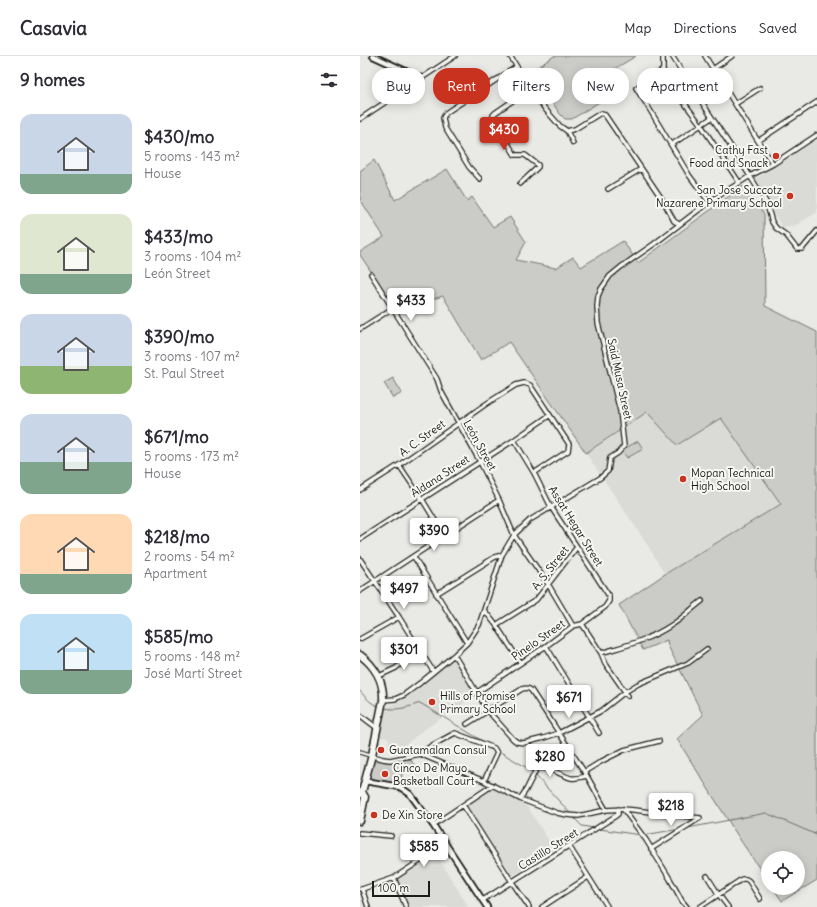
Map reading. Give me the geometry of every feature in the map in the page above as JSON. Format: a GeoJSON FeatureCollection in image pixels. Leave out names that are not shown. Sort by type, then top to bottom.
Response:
{"type":"FeatureCollection","features":[{"type":"Feature","properties":{"kind":"highway"},"geometry":{"type":"LineString","coordinates":[[360,655],[368,662],[379,676],[384,700],[372,755],[361,793],[365,796],[360,822]]}},
{"type":"Feature","properties":{"kind":"street"},"geometry":{"type":"LineString","coordinates":[[373,56],[399,68]]}},
{"type":"Feature","properties":{"kind":"street"},"geometry":{"type":"LineString","coordinates":[[425,75],[452,56]]}},
{"type":"Feature","properties":{"kind":"street"},"geometry":{"type":"LineString","coordinates":[[480,179],[468,168],[445,128],[443,118],[447,112],[516,67],[510,56]]}},
{"type":"Feature","properties":{"kind":"street"},"geometry":{"type":"LineString","coordinates":[[663,56],[663,68]]}},
{"type":"Feature","properties":{"kind":"street"},"geometry":{"type":"LineString","coordinates":[[672,56],[766,202],[772,222],[776,228],[786,235],[797,249],[802,249],[817,231]]}},
{"type":"Feature","properties":{"kind":"street"},"geometry":{"type":"LineString","coordinates":[[705,56],[712,68]]}},
{"type":"Feature","properties":{"kind":"street"},"geometry":{"type":"LineString","coordinates":[[714,68],[732,56]]}},
{"type":"Feature","properties":{"kind":"street"},"geometry":{"type":"LineString","coordinates":[[735,104],[760,88]]}},
{"type":"Feature","properties":{"kind":"street"},"geometry":{"type":"LineString","coordinates":[[733,101],[774,164]]}},
{"type":"Feature","properties":{"kind":"street"},"geometry":{"type":"LineString","coordinates":[[758,141],[817,102]]}},
{"type":"Feature","properties":{"kind":"street"},"geometry":{"type":"LineString","coordinates":[[360,119],[382,104]]}},
{"type":"Feature","properties":{"kind":"street"},"geometry":{"type":"LineString","coordinates":[[508,104],[493,115],[494,120],[515,154],[527,156],[538,165],[538,167],[520,184]]}},
{"type":"Feature","properties":{"kind":"street"},"geometry":{"type":"LineString","coordinates":[[542,104],[560,126],[567,131],[573,143]]}},
{"type":"Feature","properties":{"kind":"street"},"geometry":{"type":"LineString","coordinates":[[646,104],[689,175],[709,202]]}},
{"type":"Feature","properties":{"kind":"street"},"geometry":{"type":"LineString","coordinates":[[685,104],[739,182]]}},
{"type":"Feature","properties":{"kind":"street"},"geometry":{"type":"LineString","coordinates":[[567,131],[575,129],[600,114],[608,118],[664,202],[674,221],[680,224]]}},
{"type":"Feature","properties":{"kind":"street"},"geometry":{"type":"LineString","coordinates":[[671,145],[711,118]]}},
{"type":"Feature","properties":{"kind":"street","name":"Said Musa Street"},"geometry":{"type":"LineString","coordinates":[[384,700],[395,699],[404,695],[454,656],[467,643],[479,626],[502,555],[514,535],[530,520],[600,478],[608,471],[610,458],[624,446],[620,411],[598,323],[598,296],[610,276],[709,202],[739,182],[774,164],[817,135]]}},
{"type":"Feature","properties":{"kind":"street"},"geometry":{"type":"LineString","coordinates":[[608,189],[641,169]]}},
{"type":"Feature","properties":{"kind":"street","name":"León Street"},"geometry":{"type":"LineString","coordinates":[[371,274],[438,379],[441,391],[480,462],[514,535],[548,584],[573,626]]}},
{"type":"Feature","properties":{"kind":"street"},"geometry":{"type":"LineString","coordinates":[[360,329],[393,308]]}},
{"type":"Feature","properties":{"kind":"street","name":"A. C. Street"},"geometry":{"type":"LineString","coordinates":[[360,490],[399,465],[486,404],[516,385],[524,383],[530,385],[569,444],[568,451],[534,473]]}},
{"type":"Feature","properties":{"kind":"street","name":"Aldana Street"},"geometry":{"type":"LineString","coordinates":[[360,539],[514,440],[550,415]]}},
{"type":"Feature","properties":{"kind":"street","name":"Assat Hegar Street"},"geometry":{"type":"LineString","coordinates":[[514,440],[534,473],[551,507],[609,596],[609,600]]}},
{"type":"Feature","properties":{"kind":"street"},"geometry":{"type":"LineString","coordinates":[[399,465],[444,535]]}},
{"type":"Feature","properties":{"kind":"street"},"geometry":{"type":"LineString","coordinates":[[360,591],[499,500]]}},
{"type":"Feature","properties":{"kind":"street","name":"A. S. Street"},"geometry":{"type":"LineString","coordinates":[[496,625],[536,600],[577,547]]}},
{"type":"Feature","properties":{"kind":"street"},"geometry":{"type":"LineString","coordinates":[[436,594],[495,557],[502,555]]}},
{"type":"Feature","properties":{"kind":"street"},"geometry":{"type":"LineString","coordinates":[[414,557],[467,643]]}},
{"type":"Feature","properties":{"kind":"street"},"geometry":{"type":"LineString","coordinates":[[360,559],[376,581],[433,672]]}},
{"type":"Feature","properties":{"kind":"street","name":"Pinelo Street"},"geometry":{"type":"LineString","coordinates":[[476,693],[573,626],[582,624],[605,607],[609,600]]}},
{"type":"Feature","properties":{"kind":"street"},"geometry":{"type":"LineString","coordinates":[[600,654],[649,637],[670,627],[702,600]]}},
{"type":"Feature","properties":{"kind":"street"},"geometry":{"type":"LineString","coordinates":[[484,610],[496,625],[520,663]]}},
{"type":"Feature","properties":{"kind":"street"},"geometry":{"type":"LineString","coordinates":[[360,639],[399,617]]}},
{"type":"Feature","properties":{"kind":"street"},"geometry":{"type":"LineString","coordinates":[[582,624],[605,663],[628,696]]}},
{"type":"Feature","properties":{"kind":"street"},"geometry":{"type":"LineString","coordinates":[[546,646],[599,733]]}},
{"type":"Feature","properties":{"kind":"street"},"geometry":{"type":"LineString","coordinates":[[379,676],[396,668],[419,649]]}},
{"type":"Feature","properties":{"kind":"street"},"geometry":{"type":"LineString","coordinates":[[454,656],[488,711],[513,738],[520,743],[524,743],[559,734],[589,716],[601,711],[625,692],[638,684],[688,663],[707,649]]}},
{"type":"Feature","properties":{"kind":"street"},"geometry":{"type":"LineString","coordinates":[[467,724],[522,689],[528,688],[531,690],[587,776],[606,810]]}},
{"type":"Feature","properties":{"kind":"street"},"geometry":{"type":"LineString","coordinates":[[360,715],[377,728]]}},
{"type":"Feature","properties":{"kind":"street"},"geometry":{"type":"LineString","coordinates":[[360,752],[390,760],[420,754],[431,746],[455,733],[494,748],[497,752],[484,781]]}},
{"type":"Feature","properties":{"kind":"street"},"geometry":{"type":"LineString","coordinates":[[584,772],[602,760],[624,750],[659,741]]}},
{"type":"Feature","properties":{"kind":"street"},"geometry":{"type":"LineString","coordinates":[[420,754],[493,785],[520,799],[557,813],[573,816],[606,810],[623,809],[700,818],[651,849]]}},
{"type":"Feature","properties":{"kind":"street"},"geometry":{"type":"LineString","coordinates":[[520,799],[538,768],[556,772],[570,778],[587,776]]}},
{"type":"Feature","properties":{"kind":"street"},"geometry":{"type":"LineString","coordinates":[[365,781],[400,787],[410,794],[446,844],[487,907]]}},
{"type":"Feature","properties":{"kind":"street"},"geometry":{"type":"LineString","coordinates":[[433,825],[493,785]]}},
{"type":"Feature","properties":{"kind":"street"},"geometry":{"type":"LineString","coordinates":[[463,805],[529,907]]}},
{"type":"Feature","properties":{"kind":"street","name":"Castillo Street"},"geometry":{"type":"LineString","coordinates":[[483,900],[614,817],[618,814],[618,809]]}},
{"type":"Feature","properties":{"kind":"street"},"geometry":{"type":"LineString","coordinates":[[623,809],[651,849],[687,907]]}},
{"type":"Feature","properties":{"kind":"street"},"geometry":{"type":"LineString","coordinates":[[360,833],[391,836]]}},
{"type":"Feature","properties":{"kind":"street"},"geometry":{"type":"LineString","coordinates":[[368,907],[361,889],[394,878],[446,844]]}},
{"type":"Feature","properties":{"kind":"street"},"geometry":{"type":"LineString","coordinates":[[568,846],[607,906]]}},
{"type":"Feature","properties":{"kind":"street"},"geometry":{"type":"LineString","coordinates":[[707,876],[728,907]]}},
{"type":"Feature","properties":{"kind":"street"},"geometry":{"type":"LineString","coordinates":[[542,907],[588,877]]}},
{"type":"Feature","properties":{"kind":"street"},"geometry":{"type":"LineString","coordinates":[[394,878],[406,907]]}},
{"type":"Feature","properties":{"kind":"street"},"geometry":{"type":"LineString","coordinates":[[700,907],[742,879],[749,881],[760,900]]}},
{"type":"Feature","properties":{"kind":"shaded area"},"geometry":{"type":"Polygon","coordinates":[[[554,56],[636,56],[616,68],[572,68],[572,104],[596,104],[572,119],[565,119],[553,104],[564,104],[564,68],[536,68],[554,56]]]}},
{"type":"Feature","properties":{"kind":"shaded area","name":"San Jose Succotz Nazarene Primary School"},"geometry":{"type":"Polygon","coordinates":[[[817,140],[817,212],[796,225],[783,228],[752,181],[817,140]]]}},
{"type":"Feature","properties":{"kind":"shaded area"},"geometry":{"type":"Polygon","coordinates":[[[374,160],[395,200],[447,169],[467,201],[472,197],[493,227],[510,217],[526,242],[516,260],[556,268],[573,257],[581,267],[623,241],[638,263],[743,186],[764,214],[765,306],[817,332],[817,880],[805,887],[805,851],[761,851],[761,871],[677,739],[703,715],[668,646],[667,640],[643,650],[619,605],[665,574],[781,504],[721,418],[677,445],[647,412],[586,453],[509,342],[481,360],[443,296],[397,310],[360,255],[360,252],[384,237],[360,199],[360,171],[374,160]]]}},
{"type":"Feature","properties":{"kind":"shaded area"},"geometry":{"type":"Polygon","coordinates":[[[393,378],[402,393],[393,398],[384,383],[393,378]]]}},
{"type":"Feature","properties":{"kind":"shaded area","name":"Mopan Technical High School"},"geometry":{"type":"Polygon","coordinates":[[[648,412],[677,445],[721,418],[781,504],[665,574],[645,541],[586,453],[648,412]]]}},
{"type":"Feature","properties":{"kind":"shaded area"},"geometry":{"type":"Polygon","coordinates":[[[638,441],[643,449],[627,458],[622,450],[638,441]]]}},
{"type":"Feature","properties":{"kind":"shaded area","name":"Hills of Promise Primary School"},"geometry":{"type":"Polygon","coordinates":[[[450,661],[455,662],[476,695],[422,731],[404,746],[388,746],[389,739],[379,736],[385,710],[389,706],[406,698],[418,689],[450,661]]]}},
{"type":"Feature","properties":{"kind":"shaded area"},"geometry":{"type":"Polygon","coordinates":[[[410,759],[415,766],[402,774],[401,781],[396,784],[369,778],[373,760],[387,762],[410,759]]]}},
{"type":"Feature","properties":{"kind":"shaded area"},"geometry":{"type":"Polygon","coordinates":[[[493,788],[525,803],[554,849],[512,876],[467,808],[467,805],[493,788]]]}},
{"type":"Feature","properties":{"kind":"shaded area"},"geometry":{"type":"Polygon","coordinates":[[[436,854],[468,907],[409,907],[397,879],[436,854]]]}},
{"type":"Feature","properties":{"kind":"shaded area"},"geometry":{"type":"Polygon","coordinates":[[[778,895],[792,895],[782,901],[778,895]]]}},
{"type":"Feature","properties":{"kind":"waterway"},"geometry":{"type":"LineString","coordinates":[[360,691],[370,702],[378,706]]}},
{"type":"Feature","properties":{"kind":"waterway"},"geometry":{"type":"LineString","coordinates":[[385,708],[398,709],[420,703],[486,743]]}},
{"type":"Feature","properties":{"kind":"waterway"},"geometry":{"type":"LineString","coordinates":[[497,750],[529,769],[533,773]]}},
{"type":"Feature","properties":{"kind":"waterway"},"geometry":{"type":"LineString","coordinates":[[535,775],[571,814]]}},
{"type":"Feature","properties":{"kind":"waterway"},"geometry":{"type":"LineString","coordinates":[[688,828],[766,813],[817,835]]}},
{"type":"Feature","properties":{"kind":"waterway"},"geometry":{"type":"LineString","coordinates":[[573,817],[582,826],[594,828]]}},
{"type":"Feature","properties":{"kind":"waterway"},"geometry":{"type":"LineString","coordinates":[[599,829],[641,835]]}},
{"type":"Feature","properties":{"kind":"waterway"},"geometry":{"type":"LineString","coordinates":[[644,835],[680,829]]}},
{"type":"Feature","properties":{"kind":"waterway"},"geometry":{"type":"LineString","coordinates":[[814,834],[817,830]]}},
{"type":"Feature","properties":{"kind":"place","name":"Cathy Fast Food and Snack"},"geometry":{"type":"Point","coordinates":[776,156]}},
{"type":"Feature","properties":{"kind":"place","name":"San Jose Succotz Nazarene Primary School"},"geometry":{"type":"Point","coordinates":[790,196]}},
{"type":"Feature","properties":{"kind":"place","name":"Mopan Technical High School"},"geometry":{"type":"Point","coordinates":[683,479]}},
{"type":"Feature","properties":{"kind":"place","name":"Hills of Promise Primary School"},"geometry":{"type":"Point","coordinates":[432,702]}},
{"type":"Feature","properties":{"kind":"place","name":"Guatamalan Consul"},"geometry":{"type":"Point","coordinates":[381,750]}},
{"type":"Feature","properties":{"kind":"place","name":"Cinco De Mayo Basketball Court"},"geometry":{"type":"Point","coordinates":[385,774]}},
{"type":"Feature","properties":{"kind":"place","name":"De Xin Store"},"geometry":{"type":"Point","coordinates":[374,815]}}]}
